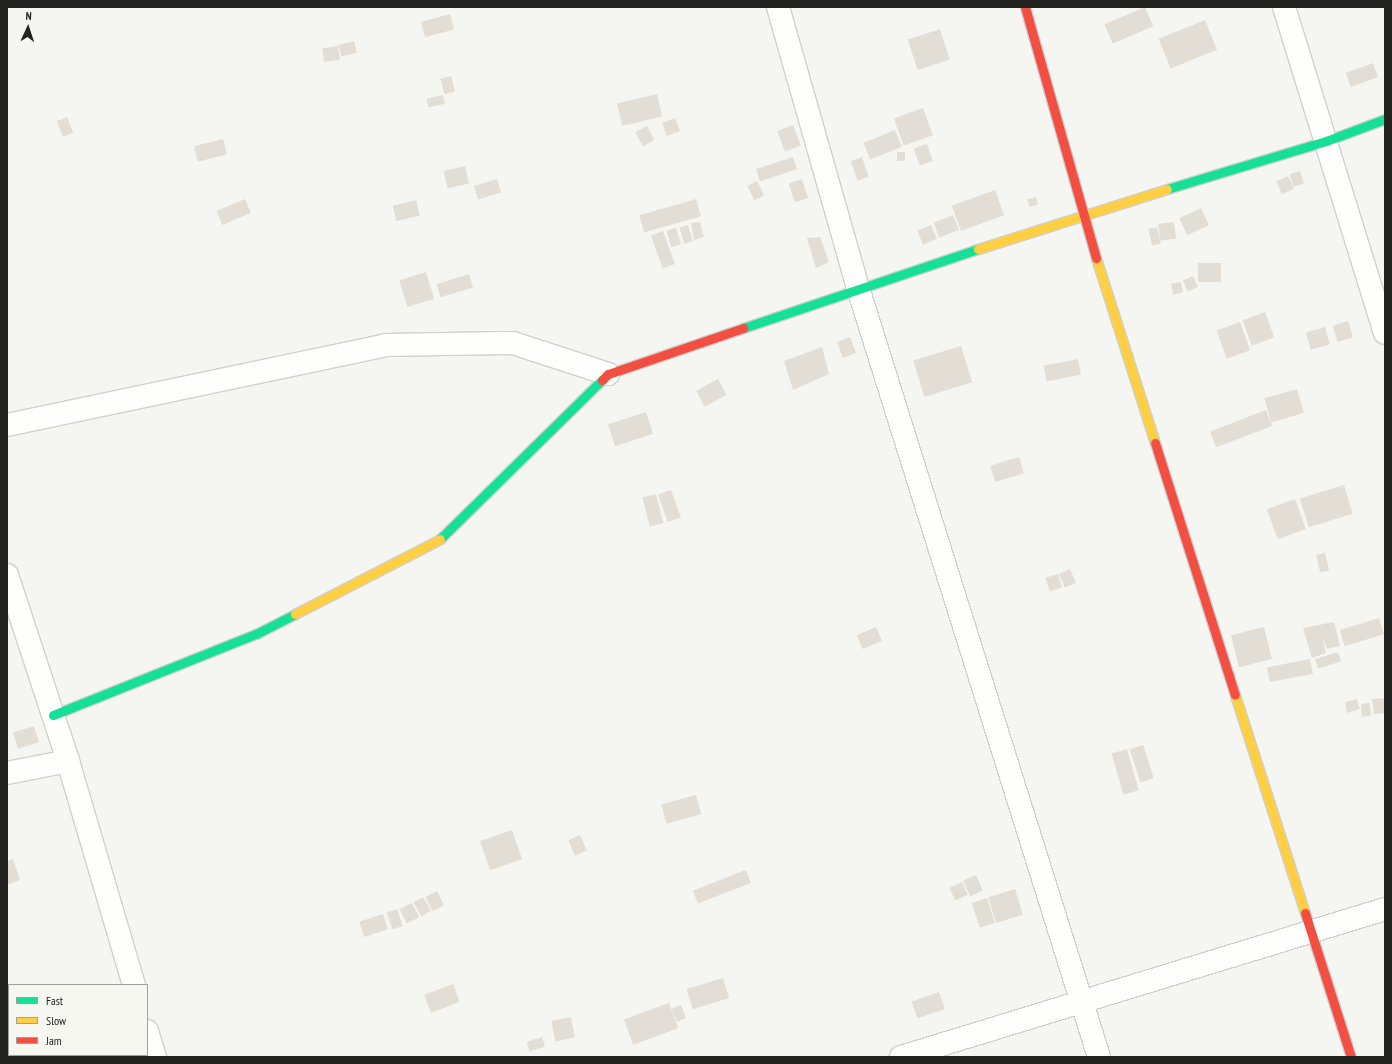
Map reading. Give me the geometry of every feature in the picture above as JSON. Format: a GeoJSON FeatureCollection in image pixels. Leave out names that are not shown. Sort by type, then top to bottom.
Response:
{"type":"FeatureCollection","features":[{"type":"Feature","properties":{"kind":"street"},"geometry":{"type":"LineString","coordinates":[[778,7],[858,288],[1099,1057]]}},
{"type":"Feature","properties":{"kind":"street"},"geometry":{"type":"LineString","coordinates":[[1025,7],[1082,215],[1313,931],[1351,1057]]}},
{"type":"Feature","properties":{"kind":"street"},"geometry":{"type":"LineString","coordinates":[[1284,7],[1385,333]]}},
{"type":"Feature","properties":{"kind":"street"},"geometry":{"type":"LineString","coordinates":[[53,715],[256,634],[444,537],[608,374],[858,288],[1082,215],[1326,141],[1385,119]]}},
{"type":"Feature","properties":{"kind":"street"},"geometry":{"type":"LineString","coordinates":[[7,425],[385,345],[513,343],[608,374]]}},
{"type":"Feature","properties":{"kind":"street"},"geometry":{"type":"LineString","coordinates":[[7,575],[68,762],[134,984]]}},
{"type":"Feature","properties":{"kind":"street"},"geometry":{"type":"LineString","coordinates":[[7,773],[68,762]]}},
{"type":"Feature","properties":{"kind":"street"},"geometry":{"type":"LineString","coordinates":[[901,1057],[1385,909]]}},
{"type":"Feature","properties":{"kind":"street"},"geometry":{"type":"LineString","coordinates":[[148,1034],[155,1057]]}},
{"type":"Feature","properties":{"kind":"building"},"geometry":{"type":"Polygon","coordinates":[[[1145,7],[1153,26],[1113,44],[1104,24],[1145,7]]]}},
{"type":"Feature","properties":{"kind":"building"},"geometry":{"type":"Polygon","coordinates":[[[450,14],[454,29],[425,37],[421,22],[450,14]]]}},
{"type":"Feature","properties":{"kind":"building"},"geometry":{"type":"Polygon","coordinates":[[[1205,20],[1217,50],[1171,68],[1159,39],[1205,20]]]}},
{"type":"Feature","properties":{"kind":"building"},"geometry":{"type":"Polygon","coordinates":[[[940,29],[950,59],[918,70],[908,40],[940,29]]]}},
{"type":"Feature","properties":{"kind":"building"},"geometry":{"type":"Polygon","coordinates":[[[354,41],[357,53],[341,57],[338,45],[354,41]]]}},
{"type":"Feature","properties":{"kind":"building"},"geometry":{"type":"Polygon","coordinates":[[[338,46],[340,60],[324,62],[322,48],[338,46]]]}},
{"type":"Feature","properties":{"kind":"building"},"geometry":{"type":"Polygon","coordinates":[[[1373,63],[1378,77],[1351,87],[1346,73],[1373,63]]]}},
{"type":"Feature","properties":{"kind":"building"},"geometry":{"type":"Polygon","coordinates":[[[451,76],[455,91],[445,94],[440,79],[451,76]]]}},
{"type":"Feature","properties":{"kind":"building"},"geometry":{"type":"Polygon","coordinates":[[[657,94],[662,116],[622,126],[617,103],[657,94]]]}},
{"type":"Feature","properties":{"kind":"building"},"geometry":{"type":"Polygon","coordinates":[[[443,95],[445,104],[428,108],[426,99],[443,95]]]}},
{"type":"Feature","properties":{"kind":"building"},"geometry":{"type":"Polygon","coordinates":[[[923,108],[933,135],[904,146],[894,119],[923,108]]]}},
{"type":"Feature","properties":{"kind":"building"},"geometry":{"type":"Polygon","coordinates":[[[67,117],[73,133],[63,137],[57,121],[67,117]]]}},
{"type":"Feature","properties":{"kind":"building"},"geometry":{"type":"Polygon","coordinates":[[[675,118],[680,131],[667,136],[662,123],[675,118]]]}},
{"type":"Feature","properties":{"kind":"building"},"geometry":{"type":"Polygon","coordinates":[[[793,125],[801,146],[785,152],[777,131],[793,125]]]}},
{"type":"Feature","properties":{"kind":"building"},"geometry":{"type":"Polygon","coordinates":[[[647,126],[654,140],[643,146],[635,132],[647,126]]]}},
{"type":"Feature","properties":{"kind":"building"},"geometry":{"type":"Polygon","coordinates":[[[895,130],[902,147],[870,159],[863,143],[895,130]]]}},
{"type":"Feature","properties":{"kind":"building"},"geometry":{"type":"Polygon","coordinates":[[[223,139],[227,155],[198,162],[194,146],[223,139]]]}},
{"type":"Feature","properties":{"kind":"building"},"geometry":{"type":"Polygon","coordinates":[[[927,144],[933,161],[920,166],[914,149],[927,144]]]}},
{"type":"Feature","properties":{"kind":"building"},"geometry":{"type":"Polygon","coordinates":[[[897,152],[905,152],[905,161],[897,161],[897,152]]]}},
{"type":"Feature","properties":{"kind":"building"},"geometry":{"type":"Polygon","coordinates":[[[793,157],[797,169],[760,181],[756,169],[793,157]]]}},
{"type":"Feature","properties":{"kind":"building"},"geometry":{"type":"Polygon","coordinates":[[[862,157],[869,177],[857,181],[851,161],[862,157]]]}},
{"type":"Feature","properties":{"kind":"building"},"geometry":{"type":"Polygon","coordinates":[[[465,166],[469,184],[448,188],[444,171],[465,166]]]}},
{"type":"Feature","properties":{"kind":"building"},"geometry":{"type":"Polygon","coordinates":[[[1300,171],[1304,183],[1294,187],[1290,174],[1300,171]]]}},
{"type":"Feature","properties":{"kind":"building"},"geometry":{"type":"Polygon","coordinates":[[[1288,176],[1294,189],[1282,194],[1276,181],[1288,176]]]}},
{"type":"Feature","properties":{"kind":"building"},"geometry":{"type":"Polygon","coordinates":[[[497,179],[501,192],[478,199],[474,186],[497,179]]]}},
{"type":"Feature","properties":{"kind":"building"},"geometry":{"type":"Polygon","coordinates":[[[802,179],[808,198],[795,202],[789,183],[802,179]]]}},
{"type":"Feature","properties":{"kind":"building"},"geometry":{"type":"Polygon","coordinates":[[[757,181],[764,195],[754,200],[747,186],[757,181]]]}},
{"type":"Feature","properties":{"kind":"building"},"geometry":{"type":"Polygon","coordinates":[[[995,190],[1004,215],[961,231],[952,206],[995,190]]]}},
{"type":"Feature","properties":{"kind":"building"},"geometry":{"type":"Polygon","coordinates":[[[1036,197],[1038,205],[1029,207],[1027,199],[1036,197]]]}},
{"type":"Feature","properties":{"kind":"building"},"geometry":{"type":"Polygon","coordinates":[[[245,199],[251,213],[222,225],[216,211],[245,199]]]}},
{"type":"Feature","properties":{"kind":"building"},"geometry":{"type":"Polygon","coordinates":[[[696,199],[701,216],[644,233],[639,215],[696,199]]]}},
{"type":"Feature","properties":{"kind":"building"},"geometry":{"type":"Polygon","coordinates":[[[416,200],[420,216],[397,221],[393,206],[416,200]]]}},
{"type":"Feature","properties":{"kind":"building"},"geometry":{"type":"Polygon","coordinates":[[[1201,208],[1209,225],[1187,235],[1179,218],[1201,208]]]}},
{"type":"Feature","properties":{"kind":"building"},"geometry":{"type":"Polygon","coordinates":[[[953,215],[959,230],[940,238],[934,223],[953,215]]]}},
{"type":"Feature","properties":{"kind":"building"},"geometry":{"type":"Polygon","coordinates":[[[700,222],[704,237],[694,240],[691,223],[700,222]]]}},
{"type":"Feature","properties":{"kind":"building"},"geometry":{"type":"Polygon","coordinates":[[[1174,222],[1176,239],[1160,241],[1158,224],[1174,222]]]}},
{"type":"Feature","properties":{"kind":"building"},"geometry":{"type":"Polygon","coordinates":[[[688,225],[693,241],[684,244],[679,228],[688,225]]]}},
{"type":"Feature","properties":{"kind":"building"},"geometry":{"type":"Polygon","coordinates":[[[931,225],[937,239],[923,245],[917,231],[931,225]]]}},
{"type":"Feature","properties":{"kind":"building"},"geometry":{"type":"Polygon","coordinates":[[[1157,227],[1161,244],[1152,246],[1148,229],[1157,227]]]}},
{"type":"Feature","properties":{"kind":"building"},"geometry":{"type":"Polygon","coordinates":[[[676,228],[681,244],[671,247],[666,231],[676,228]]]}},
{"type":"Feature","properties":{"kind":"building"},"geometry":{"type":"Polygon","coordinates":[[[663,231],[675,264],[663,268],[651,235],[663,231]]]}},
{"type":"Feature","properties":{"kind":"building"},"geometry":{"type":"Polygon","coordinates":[[[820,237],[829,262],[816,268],[807,238],[820,237]]]}},
{"type":"Feature","properties":{"kind":"building"},"geometry":{"type":"Polygon","coordinates":[[[1198,263],[1221,263],[1221,282],[1198,282],[1198,263]]]}},
{"type":"Feature","properties":{"kind":"building"},"geometry":{"type":"Polygon","coordinates":[[[426,272],[434,299],[407,307],[399,280],[426,272]]]}},
{"type":"Feature","properties":{"kind":"building"},"geometry":{"type":"Polygon","coordinates":[[[469,274],[473,287],[441,297],[436,284],[469,274]]]}},
{"type":"Feature","properties":{"kind":"building"},"geometry":{"type":"Polygon","coordinates":[[[1193,276],[1198,287],[1188,291],[1183,280],[1193,276]]]}},
{"type":"Feature","properties":{"kind":"building"},"geometry":{"type":"Polygon","coordinates":[[[1181,282],[1183,293],[1173,295],[1171,284],[1181,282]]]}},
{"type":"Feature","properties":{"kind":"building"},"geometry":{"type":"Polygon","coordinates":[[[1265,312],[1274,337],[1252,346],[1242,320],[1265,312]]]}},
{"type":"Feature","properties":{"kind":"building"},"geometry":{"type":"Polygon","coordinates":[[[1348,321],[1353,337],[1338,342],[1333,326],[1348,321]]]}},
{"type":"Feature","properties":{"kind":"building"},"geometry":{"type":"Polygon","coordinates":[[[1240,322],[1250,350],[1227,359],[1217,331],[1240,322]]]}},
{"type":"Feature","properties":{"kind":"building"},"geometry":{"type":"Polygon","coordinates":[[[1325,327],[1330,344],[1311,350],[1306,333],[1325,327]]]}},
{"type":"Feature","properties":{"kind":"building"},"geometry":{"type":"Polygon","coordinates":[[[850,337],[856,353],[843,358],[837,342],[850,337]]]}},
{"type":"Feature","properties":{"kind":"building"},"geometry":{"type":"Polygon","coordinates":[[[961,346],[972,382],[924,397],[913,361],[961,346]]]}},
{"type":"Feature","properties":{"kind":"building"},"geometry":{"type":"Polygon","coordinates":[[[822,347],[829,374],[793,390],[784,361],[822,347]]]}},
{"type":"Feature","properties":{"kind":"building"},"geometry":{"type":"Polygon","coordinates":[[[1078,359],[1081,375],[1047,381],[1044,366],[1078,359]]]}},
{"type":"Feature","properties":{"kind":"building"},"geometry":{"type":"Polygon","coordinates":[[[718,379],[727,395],[705,407],[696,391],[718,379]]]}},
{"type":"Feature","properties":{"kind":"building"},"geometry":{"type":"Polygon","coordinates":[[[1297,389],[1304,413],[1271,422],[1264,398],[1297,389]]]}},
{"type":"Feature","properties":{"kind":"building"},"geometry":{"type":"Polygon","coordinates":[[[1266,410],[1272,426],[1216,447],[1210,432],[1266,410]]]}},
{"type":"Feature","properties":{"kind":"building"},"geometry":{"type":"Polygon","coordinates":[[[646,412],[653,434],[615,446],[608,424],[646,412]]]}},
{"type":"Feature","properties":{"kind":"building"},"geometry":{"type":"Polygon","coordinates":[[[1019,457],[1024,473],[995,482],[990,466],[1019,457]]]}},
{"type":"Feature","properties":{"kind":"building"},"geometry":{"type":"Polygon","coordinates":[[[1344,485],[1353,514],[1309,527],[1300,498],[1344,485]]]}},
{"type":"Feature","properties":{"kind":"building"},"geometry":{"type":"Polygon","coordinates":[[[671,490],[681,517],[668,522],[658,495],[671,490]]]}},
{"type":"Feature","properties":{"kind":"building"},"geometry":{"type":"Polygon","coordinates":[[[656,494],[663,523],[650,526],[642,497],[656,494]]]}},
{"type":"Feature","properties":{"kind":"building"},"geometry":{"type":"Polygon","coordinates":[[[1295,499],[1306,529],[1278,539],[1267,509],[1295,499]]]}},
{"type":"Feature","properties":{"kind":"building"},"geometry":{"type":"Polygon","coordinates":[[[1325,553],[1329,571],[1320,573],[1316,555],[1325,553]]]}},
{"type":"Feature","properties":{"kind":"building"},"geometry":{"type":"Polygon","coordinates":[[[1070,569],[1076,583],[1065,587],[1059,574],[1070,569]]]}},
{"type":"Feature","properties":{"kind":"building"},"geometry":{"type":"Polygon","coordinates":[[[1058,574],[1062,587],[1050,591],[1046,578],[1058,574]]]}},
{"type":"Feature","properties":{"kind":"building"},"geometry":{"type":"Polygon","coordinates":[[[1379,618],[1384,634],[1345,646],[1340,630],[1379,618]]]}},
{"type":"Feature","properties":{"kind":"building"},"geometry":{"type":"Polygon","coordinates":[[[1334,622],[1340,646],[1327,649],[1322,636],[1326,653],[1312,658],[1303,628],[1334,622]]]}},
{"type":"Feature","properties":{"kind":"building"},"geometry":{"type":"Polygon","coordinates":[[[876,627],[882,641],[863,649],[857,635],[876,627]]]}},
{"type":"Feature","properties":{"kind":"building"},"geometry":{"type":"Polygon","coordinates":[[[1264,627],[1272,659],[1239,667],[1231,635],[1264,627]]]}},
{"type":"Feature","properties":{"kind":"building"},"geometry":{"type":"Polygon","coordinates":[[[1338,652],[1341,662],[1318,669],[1315,659],[1338,652]]]}},
{"type":"Feature","properties":{"kind":"building"},"geometry":{"type":"Polygon","coordinates":[[[1310,659],[1313,674],[1270,682],[1267,667],[1310,659]]]}},
{"type":"Feature","properties":{"kind":"building"},"geometry":{"type":"Polygon","coordinates":[[[1385,698],[1385,713],[1374,714],[1372,699],[1385,698]]]}},
{"type":"Feature","properties":{"kind":"building"},"geometry":{"type":"Polygon","coordinates":[[[1357,699],[1360,709],[1347,713],[1345,702],[1357,699]]]}},
{"type":"Feature","properties":{"kind":"building"},"geometry":{"type":"Polygon","coordinates":[[[1370,703],[1371,716],[1362,717],[1361,704],[1370,703]]]}},
{"type":"Feature","properties":{"kind":"building"},"geometry":{"type":"Polygon","coordinates":[[[34,726],[39,742],[18,749],[13,732],[34,726]]]}},
{"type":"Feature","properties":{"kind":"building"},"geometry":{"type":"Polygon","coordinates":[[[1143,745],[1154,778],[1141,783],[1130,749],[1143,745]]]}},
{"type":"Feature","properties":{"kind":"building"},"geometry":{"type":"Polygon","coordinates":[[[1127,749],[1139,790],[1123,795],[1112,753],[1127,749]]]}},
{"type":"Feature","properties":{"kind":"building"},"geometry":{"type":"Polygon","coordinates":[[[696,795],[701,814],[666,824],[661,804],[696,795]]]}},
{"type":"Feature","properties":{"kind":"building"},"geometry":{"type":"Polygon","coordinates":[[[512,830],[522,859],[490,870],[480,841],[512,830]]]}},
{"type":"Feature","properties":{"kind":"building"},"geometry":{"type":"Polygon","coordinates":[[[580,835],[587,851],[575,856],[568,840],[580,835]]]}},
{"type":"Feature","properties":{"kind":"building"},"geometry":{"type":"Polygon","coordinates":[[[13,859],[20,880],[7,885],[7,861],[13,859]]]}},
{"type":"Feature","properties":{"kind":"building"},"geometry":{"type":"Polygon","coordinates":[[[746,870],[751,883],[698,903],[693,890],[746,870]]]}},
{"type":"Feature","properties":{"kind":"building"},"geometry":{"type":"Polygon","coordinates":[[[976,875],[983,891],[970,896],[963,881],[976,875]]]}},
{"type":"Feature","properties":{"kind":"building"},"geometry":{"type":"Polygon","coordinates":[[[962,882],[968,895],[955,901],[949,888],[962,882]]]}},
{"type":"Feature","properties":{"kind":"building"},"geometry":{"type":"Polygon","coordinates":[[[1015,889],[1023,915],[996,923],[988,897],[1015,889]]]}},
{"type":"Feature","properties":{"kind":"building"},"geometry":{"type":"Polygon","coordinates":[[[437,891],[444,905],[433,911],[425,897],[437,891]]]}},
{"type":"Feature","properties":{"kind":"building"},"geometry":{"type":"Polygon","coordinates":[[[423,897],[431,911],[421,916],[413,902],[423,897]]]}},
{"type":"Feature","properties":{"kind":"building"},"geometry":{"type":"Polygon","coordinates":[[[987,898],[995,923],[980,928],[972,903],[987,898]]]}},
{"type":"Feature","properties":{"kind":"building"},"geometry":{"type":"Polygon","coordinates":[[[412,903],[419,917],[407,924],[400,909],[412,903]]]}},
{"type":"Feature","properties":{"kind":"building"},"geometry":{"type":"Polygon","coordinates":[[[397,909],[403,926],[392,930],[387,913],[397,909]]]}},
{"type":"Feature","properties":{"kind":"building"},"geometry":{"type":"Polygon","coordinates":[[[383,914],[388,929],[364,937],[359,922],[383,914]]]}},
{"type":"Feature","properties":{"kind":"building"},"geometry":{"type":"Polygon","coordinates":[[[723,978],[729,998],[693,1009],[687,989],[723,978]]]}},
{"type":"Feature","properties":{"kind":"building"},"geometry":{"type":"Polygon","coordinates":[[[453,984],[460,1002],[431,1013],[424,995],[453,984]]]}},
{"type":"Feature","properties":{"kind":"building"},"geometry":{"type":"Polygon","coordinates":[[[939,992],[945,1009],[917,1018],[912,1001],[939,992]]]}},
{"type":"Feature","properties":{"kind":"building"},"geometry":{"type":"Polygon","coordinates":[[[669,1003],[678,1028],[633,1045],[624,1019],[669,1003]]]}},
{"type":"Feature","properties":{"kind":"building"},"geometry":{"type":"Polygon","coordinates":[[[681,1005],[686,1018],[677,1022],[672,1009],[681,1005]]]}},
{"type":"Feature","properties":{"kind":"building"},"geometry":{"type":"Polygon","coordinates":[[[571,1017],[575,1038],[555,1041],[551,1021],[571,1017]]]}},
{"type":"Feature","properties":{"kind":"building"},"geometry":{"type":"Polygon","coordinates":[[[542,1037],[545,1047],[530,1051],[527,1042],[542,1037]]]}},
{"type":"Feature","properties":{"kind":"traffic: fast"},"geometry":{"type":"LineString","coordinates":[[1167,189],[1326,141],[1385,119]]}},
{"type":"Feature","properties":{"kind":"traffic: fast"},"geometry":{"type":"LineString","coordinates":[[743,328],[978,249]]}},
{"type":"Feature","properties":{"kind":"traffic: fast"},"geometry":{"type":"LineString","coordinates":[[440,539],[602,380]]}},
{"type":"Feature","properties":{"kind":"traffic: fast"},"geometry":{"type":"LineString","coordinates":[[53,715],[256,634],[295,614]]}},
{"type":"Feature","properties":{"kind":"traffic: slow"},"geometry":{"type":"LineString","coordinates":[[978,249],[1167,189]]}},
{"type":"Feature","properties":{"kind":"traffic: slow"},"geometry":{"type":"LineString","coordinates":[[1096,258],[1155,443]]}},
{"type":"Feature","properties":{"kind":"traffic: slow"},"geometry":{"type":"LineString","coordinates":[[295,614],[440,539]]}},
{"type":"Feature","properties":{"kind":"traffic: slow"},"geometry":{"type":"LineString","coordinates":[[1235,695],[1305,913]]}},
{"type":"Feature","properties":{"kind":"traffic: jam"},"geometry":{"type":"LineString","coordinates":[[1025,7],[1096,258]]}},
{"type":"Feature","properties":{"kind":"traffic: jam"},"geometry":{"type":"LineString","coordinates":[[602,380],[608,374],[743,328]]}},
{"type":"Feature","properties":{"kind":"traffic: jam"},"geometry":{"type":"LineString","coordinates":[[1155,443],[1235,695]]}},
{"type":"Feature","properties":{"kind":"traffic: jam"},"geometry":{"type":"LineString","coordinates":[[1305,913],[1351,1057]]}}]}
